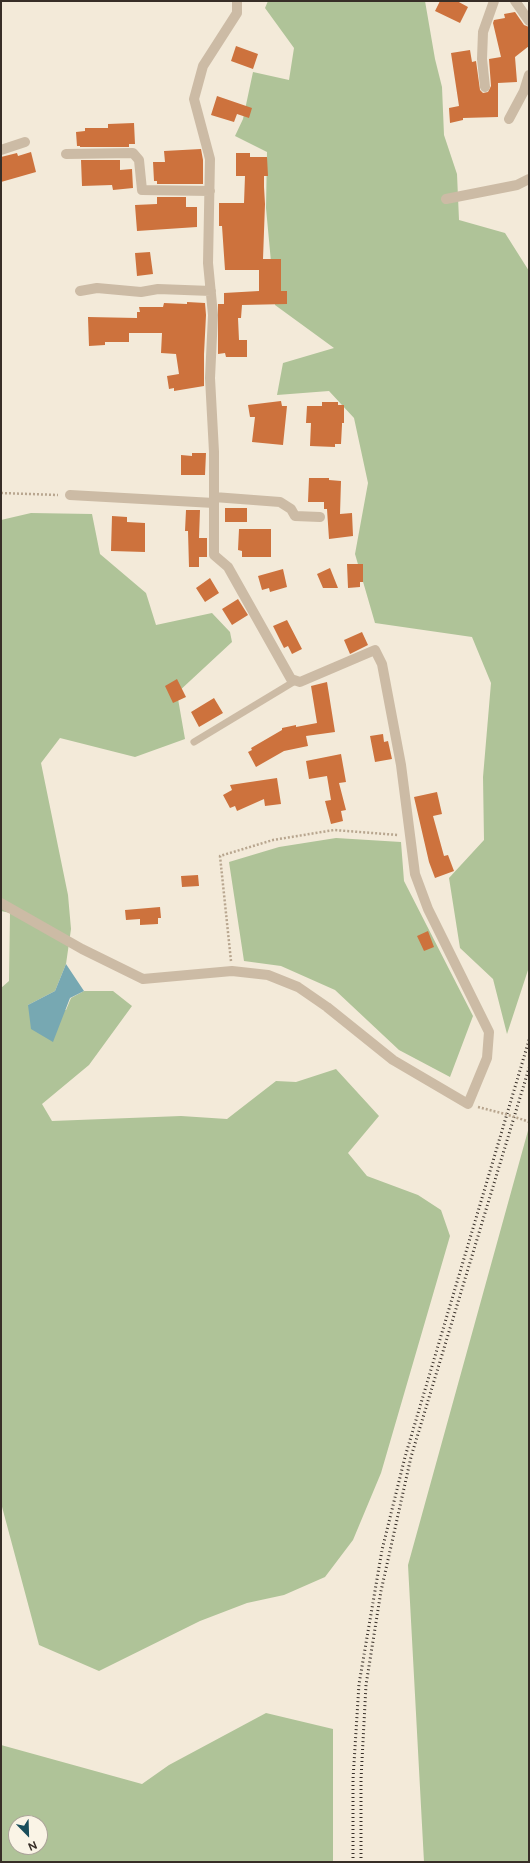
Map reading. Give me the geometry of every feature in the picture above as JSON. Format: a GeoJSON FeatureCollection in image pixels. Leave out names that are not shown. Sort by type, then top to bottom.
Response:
{"type":"FeatureCollection","features":[{"type":"Feature","properties":{"kind":"street"},"geometry":{"type":"LineString","coordinates":[[1,903],[82,949],[143,979],[232,971],[268,975],[298,987],[327,1007],[393,1060],[468,1104],[487,1058],[489,1032],[428,908],[415,874],[401,765],[382,664],[375,650],[300,682],[291,679],[228,567],[214,555],[214,452],[210,378],[213,315],[208,263],[210,159],[194,98],[203,66],[237,13],[237,1]]}},
{"type":"Feature","properties":{"kind":"street"},"geometry":{"type":"LineString","coordinates":[[485,87],[482,59],[483,32],[494,1]]}},
{"type":"Feature","properties":{"kind":"street"},"geometry":{"type":"LineString","coordinates":[[514,1],[529,21]]}},
{"type":"Feature","properties":{"kind":"street"},"geometry":{"type":"LineString","coordinates":[[509,119],[524,91],[529,75]]}},
{"type":"Feature","properties":{"kind":"street"},"geometry":{"type":"LineString","coordinates":[[1,150],[25,142]]}},
{"type":"Feature","properties":{"kind":"street"},"geometry":{"type":"LineString","coordinates":[[66,154],[133,152],[139,160],[142,190],[210,191]]}},
{"type":"Feature","properties":{"kind":"street"},"geometry":{"type":"LineString","coordinates":[[446,198],[517,185],[529,179]]}},
{"type":"Feature","properties":{"kind":"street"},"geometry":{"type":"LineString","coordinates":[[80,291],[97,288],[141,292],[158,289],[211,291]]}},
{"type":"Feature","properties":{"kind":"street"},"geometry":{"type":"LineString","coordinates":[[70,495],[280,502],[291,509],[296,516],[320,517]]}},
{"type":"Feature","properties":{"kind":"lane"},"geometry":{"type":"LineString","coordinates":[[194,742],[296,681]]}},
{"type":"Feature","properties":{"kind":"path"},"geometry":{"type":"LineString","coordinates":[[1,493],[70,495]]}},
{"type":"Feature","properties":{"kind":"path"},"geometry":{"type":"LineString","coordinates":[[232,971],[220,856],[273,840],[334,830],[411,836]]}},
{"type":"Feature","properties":{"kind":"path"},"geometry":{"type":"LineString","coordinates":[[468,1104],[529,1122]]}},
{"type":"Feature","properties":{"kind":"green space"},"geometry":{"type":"Polygon","coordinates":[[[268,1],[425,1],[435,59],[442,87],[444,135],[457,174],[459,220],[505,233],[529,271],[529,967],[507,1034],[493,979],[460,948],[449,878],[484,840],[483,777],[491,683],[472,637],[375,623],[355,554],[368,483],[354,418],[329,391],[277,395],[283,363],[334,348],[275,305],[266,208],[267,152],[235,136],[243,119],[253,72],[289,80],[294,48],[265,8],[268,1]]]}},
{"type":"Feature","properties":{"kind":"green space"},"geometry":{"type":"Polygon","coordinates":[[[31,513],[92,514],[100,554],[146,593],[156,625],[212,613],[230,632],[232,642],[177,693],[185,739],[135,757],[60,738],[41,763],[68,895],[71,929],[66,964],[55,991],[28,1005],[66,1010],[71,998],[84,991],[113,991],[132,1006],[89,1065],[42,1104],[52,1121],[181,1116],[227,1119],[276,1081],[296,1082],[336,1069],[379,1116],[348,1153],[367,1176],[418,1195],[441,1210],[450,1236],[381,1473],[353,1540],[325,1577],[284,1595],[247,1603],[200,1621],[99,1671],[39,1645],[1,1503],[1,988],[9,981],[10,913],[1,911],[1,520],[31,513]]]}},
{"type":"Feature","properties":{"kind":"green space"},"geometry":{"type":"Polygon","coordinates":[[[336,838],[401,842],[404,881],[473,1016],[450,1077],[399,1050],[335,990],[281,966],[244,961],[229,862],[279,847],[336,838]]]}},
{"type":"Feature","properties":{"kind":"green space"},"geometry":{"type":"Polygon","coordinates":[[[529,1127],[529,1862],[424,1862],[408,1565],[529,1127]]]}},
{"type":"Feature","properties":{"kind":"green space"},"geometry":{"type":"Polygon","coordinates":[[[266,1713],[333,1729],[333,1862],[1,1862],[1,1745],[142,1784],[169,1765],[266,1713]]]}},
{"type":"Feature","properties":{"kind":"water"},"geometry":{"type":"Polygon","coordinates":[[[66,964],[84,991],[70,998],[53,1042],[31,1029],[28,1005],[55,991],[66,964]]]}},
{"type":"Feature","properties":{"kind":"building"},"geometry":{"type":"Polygon","coordinates":[[[440,1],[457,1],[468,7],[460,23],[435,11],[440,1]]]}},
{"type":"Feature","properties":{"kind":"building"},"geometry":{"type":"Polygon","coordinates":[[[515,12],[524,25],[529,27],[529,46],[515,57],[517,82],[498,83],[498,117],[463,118],[463,120],[450,123],[449,108],[459,106],[451,53],[470,50],[472,62],[476,61],[480,90],[483,93],[488,92],[491,86],[489,59],[501,57],[493,23],[494,20],[505,18],[504,14],[515,12]]]}},
{"type":"Feature","properties":{"kind":"building"},"geometry":{"type":"Polygon","coordinates":[[[236,46],[258,54],[253,69],[231,61],[236,46]]]}},
{"type":"Feature","properties":{"kind":"building"},"geometry":{"type":"Polygon","coordinates":[[[217,96],[252,108],[249,118],[237,114],[234,122],[211,115],[217,96]]]}},
{"type":"Feature","properties":{"kind":"building"},"geometry":{"type":"Polygon","coordinates":[[[134,123],[135,144],[129,144],[129,147],[77,146],[76,132],[85,131],[85,128],[108,128],[108,124],[134,123]]]}},
{"type":"Feature","properties":{"kind":"building"},"geometry":{"type":"Polygon","coordinates":[[[201,149],[203,160],[203,184],[157,184],[157,181],[154,181],[153,162],[165,162],[164,151],[201,149]]]}},
{"type":"Feature","properties":{"kind":"building"},"geometry":{"type":"Polygon","coordinates":[[[31,152],[36,172],[1,182],[1,157],[17,153],[18,156],[31,152]]]}},
{"type":"Feature","properties":{"kind":"building"},"geometry":{"type":"Polygon","coordinates":[[[236,153],[250,153],[250,157],[267,157],[268,176],[264,176],[265,204],[263,259],[281,259],[281,291],[287,291],[287,304],[242,305],[241,318],[238,318],[239,340],[247,340],[247,357],[226,357],[225,353],[218,354],[218,304],[224,304],[224,293],[259,291],[259,270],[225,270],[222,226],[219,226],[219,203],[244,203],[245,176],[236,176],[236,153]]]}},
{"type":"Feature","properties":{"kind":"building"},"geometry":{"type":"Polygon","coordinates":[[[81,160],[120,160],[120,170],[132,169],[133,188],[113,190],[112,185],[82,186],[81,160]]]}},
{"type":"Feature","properties":{"kind":"building"},"geometry":{"type":"Polygon","coordinates":[[[157,197],[186,197],[186,207],[197,207],[197,227],[137,231],[135,205],[157,204],[157,197]]]}},
{"type":"Feature","properties":{"kind":"building"},"geometry":{"type":"Polygon","coordinates":[[[150,252],[153,274],[137,276],[135,253],[150,252]]]}},
{"type":"Feature","properties":{"kind":"building"},"geometry":{"type":"Polygon","coordinates":[[[187,302],[205,303],[204,386],[174,391],[174,388],[169,389],[167,376],[179,374],[176,354],[161,353],[162,333],[129,333],[129,342],[105,342],[105,345],[89,346],[88,317],[137,318],[137,312],[140,312],[139,307],[163,307],[164,303],[187,304],[187,302]]]}},
{"type":"Feature","properties":{"kind":"building"},"geometry":{"type":"Polygon","coordinates":[[[281,401],[282,406],[287,406],[283,445],[252,442],[255,417],[250,417],[248,405],[281,401]]]}},
{"type":"Feature","properties":{"kind":"building"},"geometry":{"type":"Polygon","coordinates":[[[322,402],[338,402],[338,405],[344,405],[344,423],[342,423],[341,444],[335,444],[335,447],[310,446],[311,423],[306,423],[307,406],[322,406],[322,402]]]}},
{"type":"Feature","properties":{"kind":"building"},"geometry":{"type":"Polygon","coordinates":[[[192,453],[206,453],[205,475],[181,475],[181,455],[192,456],[192,453]]]}},
{"type":"Feature","properties":{"kind":"building"},"geometry":{"type":"Polygon","coordinates":[[[309,478],[329,478],[329,480],[341,481],[340,514],[352,513],[353,536],[329,539],[327,509],[324,509],[324,502],[308,502],[309,478]]]}},
{"type":"Feature","properties":{"kind":"building"},"geometry":{"type":"Polygon","coordinates":[[[225,508],[247,508],[247,522],[225,522],[225,508]]]}},
{"type":"Feature","properties":{"kind":"building"},"geometry":{"type":"Polygon","coordinates":[[[186,510],[200,510],[199,538],[207,538],[207,557],[199,557],[199,567],[189,567],[188,531],[185,531],[186,510]]]}},
{"type":"Feature","properties":{"kind":"building"},"geometry":{"type":"Polygon","coordinates":[[[112,516],[127,517],[127,522],[145,523],[145,552],[111,551],[112,516]]]}},
{"type":"Feature","properties":{"kind":"building"},"geometry":{"type":"Polygon","coordinates":[[[239,529],[271,529],[271,557],[242,557],[242,551],[238,550],[239,529]]]}},
{"type":"Feature","properties":{"kind":"building"},"geometry":{"type":"Polygon","coordinates":[[[347,564],[363,564],[363,582],[360,582],[360,587],[348,588],[347,564]]]}},
{"type":"Feature","properties":{"kind":"building"},"geometry":{"type":"Polygon","coordinates":[[[330,568],[338,588],[323,588],[317,574],[330,568]]]}},
{"type":"Feature","properties":{"kind":"building"},"geometry":{"type":"Polygon","coordinates":[[[283,569],[287,587],[270,592],[269,588],[262,590],[258,576],[283,569]]]}},
{"type":"Feature","properties":{"kind":"building"},"geometry":{"type":"Polygon","coordinates":[[[210,578],[219,593],[205,602],[196,588],[210,578]]]}},
{"type":"Feature","properties":{"kind":"building"},"geometry":{"type":"Polygon","coordinates":[[[238,599],[248,615],[232,625],[222,609],[238,599]]]}},
{"type":"Feature","properties":{"kind":"building"},"geometry":{"type":"Polygon","coordinates":[[[287,620],[302,649],[292,654],[288,646],[284,648],[273,626],[287,620]]]}},
{"type":"Feature","properties":{"kind":"building"},"geometry":{"type":"Polygon","coordinates":[[[362,632],[368,645],[350,654],[344,640],[362,632]]]}},
{"type":"Feature","properties":{"kind":"building"},"geometry":{"type":"Polygon","coordinates":[[[177,679],[186,697],[173,703],[165,686],[177,679]]]}},
{"type":"Feature","properties":{"kind":"building"},"geometry":{"type":"Polygon","coordinates":[[[327,682],[335,732],[306,736],[308,746],[284,751],[256,767],[248,752],[252,750],[251,748],[282,730],[282,728],[317,723],[311,686],[327,682]]]}},
{"type":"Feature","properties":{"kind":"building"},"geometry":{"type":"Polygon","coordinates":[[[214,698],[223,713],[199,727],[191,712],[214,698]]]}},
{"type":"Feature","properties":{"kind":"building"},"geometry":{"type":"Polygon","coordinates":[[[383,734],[384,742],[388,741],[392,759],[375,762],[370,736],[383,734]]]}},
{"type":"Feature","properties":{"kind":"building"},"geometry":{"type":"Polygon","coordinates":[[[341,754],[346,782],[339,783],[346,810],[341,811],[343,821],[331,824],[325,801],[331,800],[327,776],[309,779],[306,761],[341,754]]]}},
{"type":"Feature","properties":{"kind":"building"},"geometry":{"type":"Polygon","coordinates":[[[277,778],[281,804],[265,806],[264,799],[237,811],[235,806],[230,808],[223,795],[232,790],[230,785],[277,778]]]}},
{"type":"Feature","properties":{"kind":"building"},"geometry":{"type":"Polygon","coordinates":[[[437,792],[442,814],[433,816],[444,856],[448,855],[454,871],[435,878],[429,862],[414,797],[437,792]]]}},
{"type":"Feature","properties":{"kind":"building"},"geometry":{"type":"Polygon","coordinates":[[[198,875],[199,886],[182,887],[181,876],[198,875]]]}},
{"type":"Feature","properties":{"kind":"building"},"geometry":{"type":"Polygon","coordinates":[[[160,907],[161,918],[158,918],[158,924],[140,925],[140,919],[126,920],[125,910],[160,907]]]}},
{"type":"Feature","properties":{"kind":"building"},"geometry":{"type":"Polygon","coordinates":[[[428,931],[434,947],[424,951],[417,936],[428,931]]]}},
{"type":"Feature","properties":{"kind":"railway"},"geometry":{"type":"LineString","coordinates":[[353,1862],[353,1779],[359,1684],[382,1550],[405,1457],[529,1040]]}},
{"type":"Feature","properties":{"kind":"railway"},"geometry":{"type":"LineString","coordinates":[[361,1862],[361,1779],[366,1685],[381,1591],[411,1457],[529,1068]]}}]}
